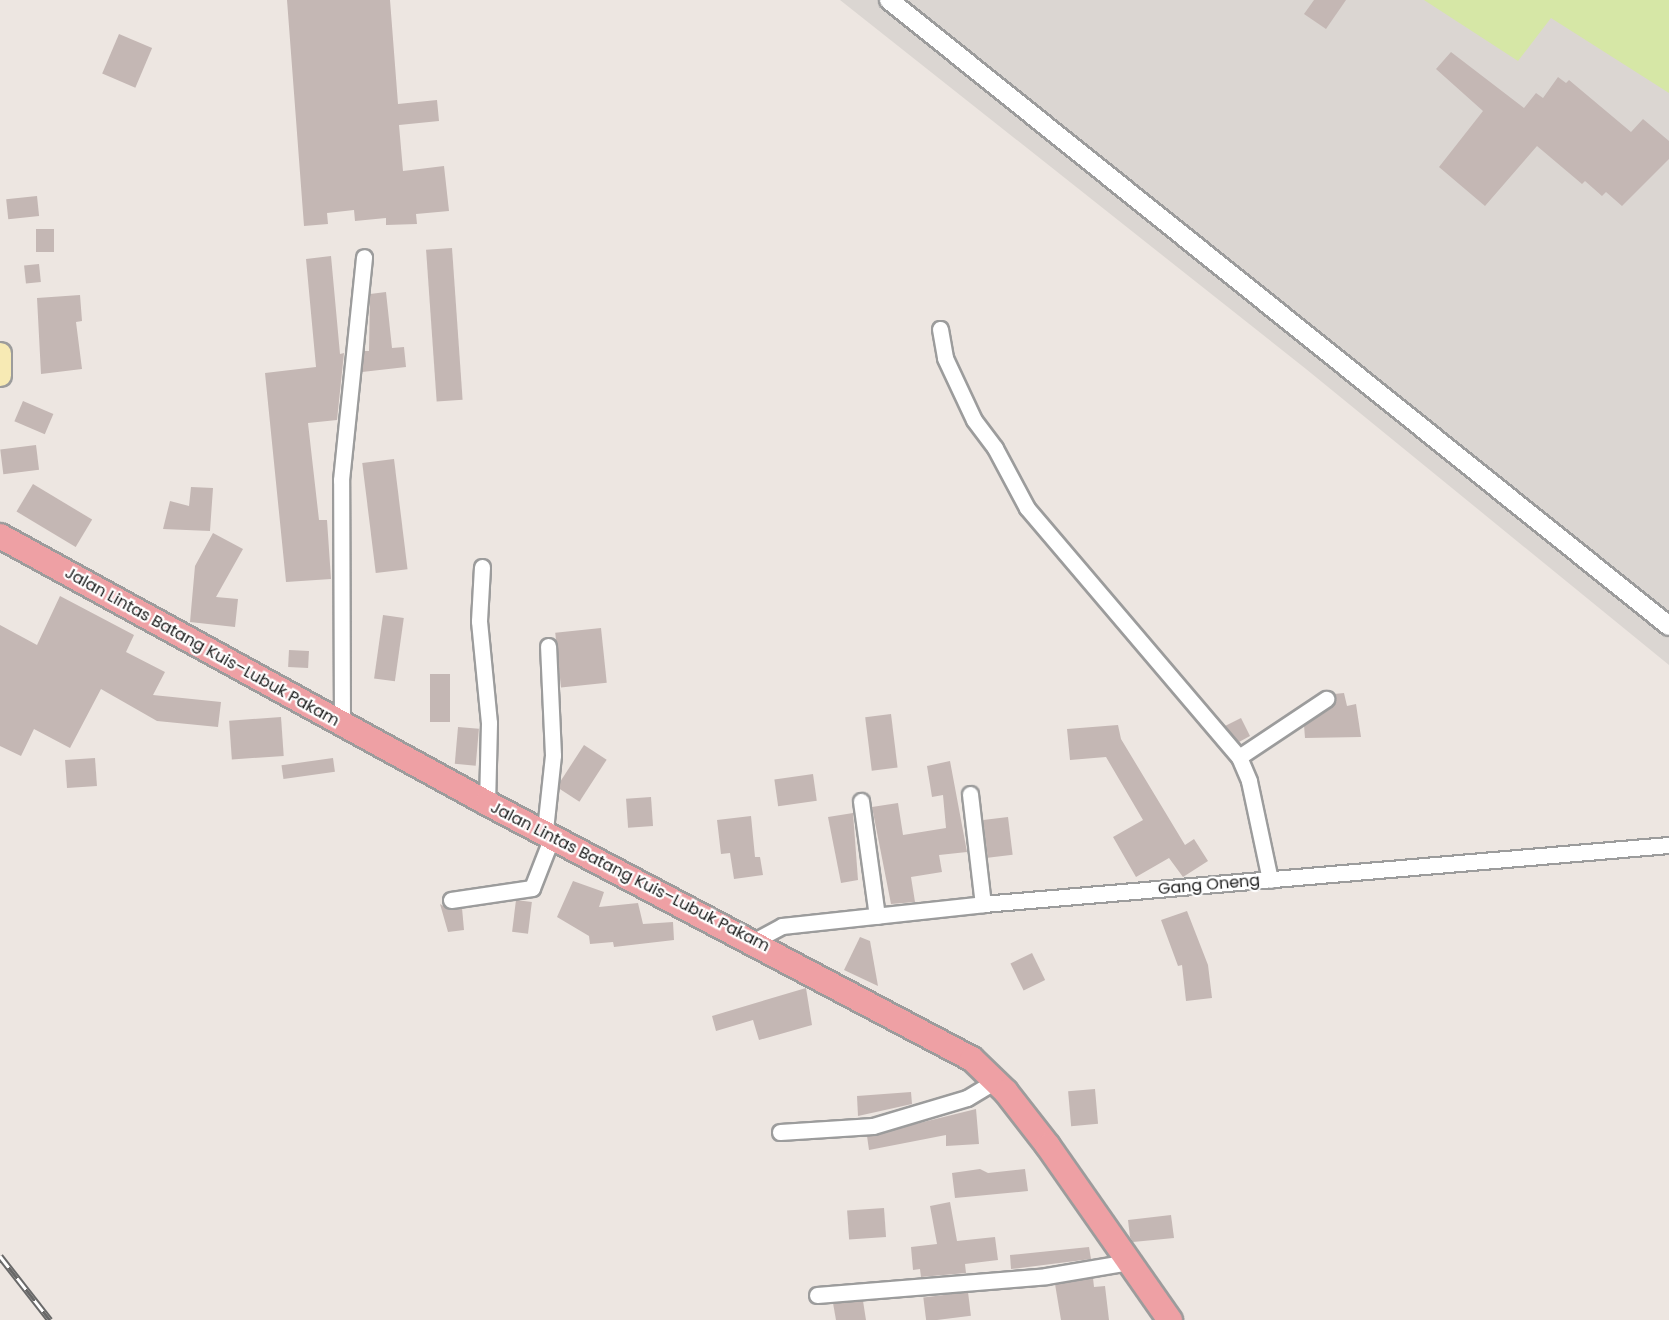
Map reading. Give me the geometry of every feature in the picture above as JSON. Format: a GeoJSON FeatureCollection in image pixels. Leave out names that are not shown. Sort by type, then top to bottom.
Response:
{"type":"FeatureCollection","features":[{"type":"Feature","properties":{"kind":"highway","name":"Jalan Lintas Batang Kuis–Lubuk Pakam"},"geometry":{"type":"LineString","coordinates":[[0,536],[487,803],[549,832],[972,1059],[996,1081],[1048,1146],[1170,1320]]}},
{"type":"Feature","properties":{"kind":"main road"},"geometry":{"type":"LineString","coordinates":[[0,353],[0,375]]}},
{"type":"Feature","properties":{"kind":"street"},"geometry":{"type":"LineString","coordinates":[[889,0],[1669,626]]}},
{"type":"Feature","properties":{"kind":"street"},"geometry":{"type":"LineString","coordinates":[[342,724],[341,480],[364,257]]}},
{"type":"Feature","properties":{"kind":"street"},"geometry":{"type":"LineString","coordinates":[[940,329],[948,365],[1022,501],[1147,654],[1239,757],[1270,880]]}},
{"type":"Feature","properties":{"kind":"street"},"geometry":{"type":"LineString","coordinates":[[482,567],[479,621],[489,723],[487,803]]}},
{"type":"Feature","properties":{"kind":"street"},"geometry":{"type":"LineString","coordinates":[[451,900],[532,888],[549,832],[553,756],[548,646]]}},
{"type":"Feature","properties":{"kind":"street"},"geometry":{"type":"LineString","coordinates":[[1239,757],[1326,699]]}},
{"type":"Feature","properties":{"kind":"street"},"geometry":{"type":"LineString","coordinates":[[970,794],[983,904]]}},
{"type":"Feature","properties":{"kind":"street"},"geometry":{"type":"LineString","coordinates":[[861,801],[877,916]]}},
{"type":"Feature","properties":{"kind":"street","name":"Gang Oneng"},"geometry":{"type":"LineString","coordinates":[[754,941],[782,926],[983,904],[1669,845]]}},
{"type":"Feature","properties":{"kind":"street"},"geometry":{"type":"LineString","coordinates":[[780,1132],[873,1126],[967,1098],[996,1081]]}},
{"type":"Feature","properties":{"kind":"street"},"geometry":{"type":"LineString","coordinates":[[817,1295],[1046,1276],[1129,1262]]}},
{"type":"Feature","properties":{"kind":"shaded area"},"geometry":{"type":"Polygon","coordinates":[[[840,0],[1669,0],[1669,665],[1306,369],[840,0]]]}},
{"type":"Feature","properties":{"kind":"green space"},"geometry":{"type":"Polygon","coordinates":[[[1424,0],[1669,0],[1669,93],[1551,18],[1518,61],[1424,0]]]}},
{"type":"Feature","properties":{"kind":"building"},"geometry":{"type":"Polygon","coordinates":[[[287,0],[390,0],[398,104],[437,100],[439,121],[399,125],[403,171],[444,166],[449,211],[416,214],[417,224],[386,225],[386,218],[355,221],[354,210],[327,213],[328,224],[304,226],[287,0]]]}},
{"type":"Feature","properties":{"kind":"building"},"geometry":{"type":"Polygon","coordinates":[[[1314,0],[1346,0],[1326,29],[1304,14],[1314,0]]]}},
{"type":"Feature","properties":{"kind":"building"},"geometry":{"type":"Polygon","coordinates":[[[119,34],[152,48],[135,88],[102,74],[119,34]]]}},
{"type":"Feature","properties":{"kind":"building"},"geometry":{"type":"Polygon","coordinates":[[[1451,52],[1524,108],[1536,93],[1543,98],[1558,77],[1566,83],[1569,80],[1631,132],[1643,119],[1669,141],[1669,159],[1622,206],[1606,192],[1602,196],[1585,181],[1582,184],[1537,146],[1485,206],[1439,167],[1483,111],[1436,69],[1451,52]]]}},
{"type":"Feature","properties":{"kind":"building"},"geometry":{"type":"Polygon","coordinates":[[[37,196],[39,216],[8,219],[6,199],[37,196]]]}},
{"type":"Feature","properties":{"kind":"building"},"geometry":{"type":"Polygon","coordinates":[[[36,229],[54,229],[54,252],[36,252],[36,229]]]}},
{"type":"Feature","properties":{"kind":"building"},"geometry":{"type":"Polygon","coordinates":[[[452,248],[463,400],[437,401],[426,250],[452,248]]]}},
{"type":"Feature","properties":{"kind":"building"},"geometry":{"type":"Polygon","coordinates":[[[331,256],[340,354],[344,353],[337,420],[308,423],[319,520],[327,520],[331,579],[286,582],[265,373],[316,367],[306,259],[331,256]]]}},
{"type":"Feature","properties":{"kind":"building"},"geometry":{"type":"Polygon","coordinates":[[[39,264],[41,282],[26,283],[24,266],[39,264]]]}},
{"type":"Feature","properties":{"kind":"building"},"geometry":{"type":"Polygon","coordinates":[[[386,292],[392,348],[404,347],[406,367],[362,372],[364,351],[369,351],[370,294],[386,292]]]}},
{"type":"Feature","properties":{"kind":"building"},"geometry":{"type":"Polygon","coordinates":[[[80,295],[82,321],[76,322],[82,369],[41,374],[37,298],[80,295]]]}},
{"type":"Feature","properties":{"kind":"building"},"geometry":{"type":"Polygon","coordinates":[[[23,401],[53,414],[45,434],[14,421],[23,401]]]}},
{"type":"Feature","properties":{"kind":"building"},"geometry":{"type":"Polygon","coordinates":[[[36,445],[39,470],[3,474],[0,449],[36,445]]]}},
{"type":"Feature","properties":{"kind":"building"},"geometry":{"type":"Polygon","coordinates":[[[394,459],[408,569],[376,573],[362,463],[394,459]]]}},
{"type":"Feature","properties":{"kind":"building"},"geometry":{"type":"Polygon","coordinates":[[[33,484],[92,520],[76,547],[17,511],[33,484]]]}},
{"type":"Feature","properties":{"kind":"building"},"geometry":{"type":"Polygon","coordinates":[[[191,487],[213,488],[210,531],[163,529],[170,501],[189,506],[191,487]]]}},
{"type":"Feature","properties":{"kind":"building"},"geometry":{"type":"Polygon","coordinates":[[[213,533],[243,549],[216,597],[238,599],[235,627],[190,622],[195,566],[213,533]]]}},
{"type":"Feature","properties":{"kind":"building"},"geometry":{"type":"Polygon","coordinates":[[[60,596],[134,635],[126,652],[165,672],[153,695],[221,702],[218,727],[157,721],[101,689],[70,748],[34,729],[21,756],[0,746],[0,625],[37,645],[60,596]]]}},
{"type":"Feature","properties":{"kind":"building"},"geometry":{"type":"Polygon","coordinates":[[[383,615],[404,618],[395,681],[374,678],[383,615]]]}},
{"type":"Feature","properties":{"kind":"building"},"geometry":{"type":"Polygon","coordinates":[[[601,628],[607,683],[561,688],[555,633],[601,628]]]}},
{"type":"Feature","properties":{"kind":"building"},"geometry":{"type":"Polygon","coordinates":[[[289,650],[309,651],[308,668],[288,667],[289,650]]]}},
{"type":"Feature","properties":{"kind":"building"},"geometry":{"type":"Polygon","coordinates":[[[430,674],[450,674],[450,722],[430,722],[430,674]]]}},
{"type":"Feature","properties":{"kind":"building"},"geometry":{"type":"Polygon","coordinates":[[[1344,693],[1347,706],[1356,704],[1361,737],[1305,738],[1304,725],[1332,707],[1334,694],[1344,693]]]}},
{"type":"Feature","properties":{"kind":"building"},"geometry":{"type":"Polygon","coordinates":[[[891,714],[898,768],[872,771],[865,717],[891,714]]]}},
{"type":"Feature","properties":{"kind":"building"},"geometry":{"type":"Polygon","coordinates":[[[281,717],[284,756],[232,760],[229,721],[281,717]]]}},
{"type":"Feature","properties":{"kind":"building"},"geometry":{"type":"Polygon","coordinates":[[[1241,718],[1250,736],[1239,742],[1225,726],[1241,718]]]}},
{"type":"Feature","properties":{"kind":"building"},"geometry":{"type":"Polygon","coordinates":[[[1118,725],[1121,739],[1185,845],[1194,839],[1208,861],[1183,877],[1169,858],[1136,877],[1113,837],[1143,820],[1106,757],[1070,760],[1067,729],[1118,725]]]}},
{"type":"Feature","properties":{"kind":"building"},"geometry":{"type":"Polygon","coordinates":[[[458,727],[479,729],[476,766],[455,764],[458,727]]]}},
{"type":"Feature","properties":{"kind":"building"},"geometry":{"type":"Polygon","coordinates":[[[584,745],[607,760],[579,802],[557,787],[584,745]]]}},
{"type":"Feature","properties":{"kind":"building"},"geometry":{"type":"Polygon","coordinates":[[[95,758],[97,786],[67,788],[65,760],[95,758]]]}},
{"type":"Feature","properties":{"kind":"building"},"geometry":{"type":"Polygon","coordinates":[[[333,758],[335,772],[283,779],[282,765],[333,758]]]}},
{"type":"Feature","properties":{"kind":"building"},"geometry":{"type":"Polygon","coordinates":[[[950,761],[967,852],[939,855],[942,872],[911,877],[915,902],[891,904],[872,807],[898,803],[903,835],[946,828],[943,795],[932,797],[927,766],[950,761]]]}},
{"type":"Feature","properties":{"kind":"building"},"geometry":{"type":"Polygon","coordinates":[[[813,774],[817,801],[778,806],[774,779],[813,774]]]}},
{"type":"Feature","properties":{"kind":"building"},"geometry":{"type":"Polygon","coordinates":[[[651,797],[653,826],[628,828],[626,799],[651,797]]]}},
{"type":"Feature","properties":{"kind":"building"},"geometry":{"type":"Polygon","coordinates":[[[853,813],[858,880],[841,883],[828,817],[853,813]]]}},
{"type":"Feature","properties":{"kind":"building"},"geometry":{"type":"Polygon","coordinates":[[[751,816],[755,857],[760,857],[763,875],[734,879],[730,853],[721,854],[717,820],[751,816]]]}},
{"type":"Feature","properties":{"kind":"building"},"geometry":{"type":"Polygon","coordinates":[[[1008,817],[1013,855],[988,858],[983,820],[1008,817]]]}},
{"type":"Feature","properties":{"kind":"building"},"geometry":{"type":"Polygon","coordinates":[[[573,881],[604,892],[599,907],[638,903],[643,924],[673,922],[674,940],[614,947],[613,942],[590,944],[589,936],[557,917],[573,881]]]}},
{"type":"Feature","properties":{"kind":"building"},"geometry":{"type":"Polygon","coordinates":[[[516,900],[532,902],[528,934],[512,932],[516,900]]]}},
{"type":"Feature","properties":{"kind":"building"},"geometry":{"type":"Polygon","coordinates":[[[440,904],[448,909],[462,908],[464,930],[448,932],[440,904]]]}},
{"type":"Feature","properties":{"kind":"building"},"geometry":{"type":"Polygon","coordinates":[[[1187,911],[1208,965],[1212,998],[1186,1001],[1182,965],[1178,966],[1161,920],[1187,911]]]}},
{"type":"Feature","properties":{"kind":"building"},"geometry":{"type":"Polygon","coordinates":[[[860,937],[870,941],[878,986],[844,970],[860,937]]]}},
{"type":"Feature","properties":{"kind":"building"},"geometry":{"type":"Polygon","coordinates":[[[1032,953],[1045,980],[1024,990],[1010,964],[1032,953]]]}},
{"type":"Feature","properties":{"kind":"building"},"geometry":{"type":"Polygon","coordinates":[[[806,988],[812,1025],[759,1040],[753,1020],[716,1031],[712,1016],[806,988]]]}},
{"type":"Feature","properties":{"kind":"building"},"geometry":{"type":"Polygon","coordinates":[[[1095,1089],[1098,1124],[1071,1126],[1068,1091],[1095,1089]]]}},
{"type":"Feature","properties":{"kind":"building"},"geometry":{"type":"Polygon","coordinates":[[[911,1092],[912,1104],[858,1116],[857,1096],[911,1092]]]}},
{"type":"Feature","properties":{"kind":"building"},"geometry":{"type":"Polygon","coordinates":[[[976,1109],[979,1144],[946,1146],[946,1135],[869,1150],[867,1136],[976,1109]]]}},
{"type":"Feature","properties":{"kind":"building"},"geometry":{"type":"Polygon","coordinates":[[[980,1169],[988,1173],[1025,1169],[1028,1191],[955,1198],[952,1173],[980,1169]]]}},
{"type":"Feature","properties":{"kind":"building"},"geometry":{"type":"Polygon","coordinates":[[[950,1202],[957,1241],[995,1237],[998,1260],[965,1264],[966,1273],[921,1277],[920,1269],[913,1270],[911,1247],[937,1244],[930,1206],[950,1202]]]}},
{"type":"Feature","properties":{"kind":"building"},"geometry":{"type":"Polygon","coordinates":[[[884,1208],[886,1237],[849,1240],[847,1211],[884,1208]]]}},
{"type":"Feature","properties":{"kind":"building"},"geometry":{"type":"Polygon","coordinates":[[[1171,1215],[1174,1238],[1133,1242],[1130,1237],[1128,1220],[1171,1215]]]}},
{"type":"Feature","properties":{"kind":"building"},"geometry":{"type":"Polygon","coordinates":[[[1089,1247],[1091,1259],[1011,1269],[1010,1255],[1089,1247]]]}},
{"type":"Feature","properties":{"kind":"building"},"geometry":{"type":"Polygon","coordinates":[[[1093,1278],[1094,1287],[1105,1286],[1109,1320],[1061,1320],[1055,1284],[1093,1278]]]}},
{"type":"Feature","properties":{"kind":"building"},"geometry":{"type":"Polygon","coordinates":[[[968,1292],[971,1316],[926,1320],[923,1297],[968,1292]]]}},
{"type":"Feature","properties":{"kind":"building"},"geometry":{"type":"Polygon","coordinates":[[[863,1301],[866,1320],[836,1320],[833,1303],[863,1301]]]}},
{"type":"Feature","properties":{"kind":"railway"},"geometry":{"type":"LineString","coordinates":[[0,1256],[50,1320]]}}]}
